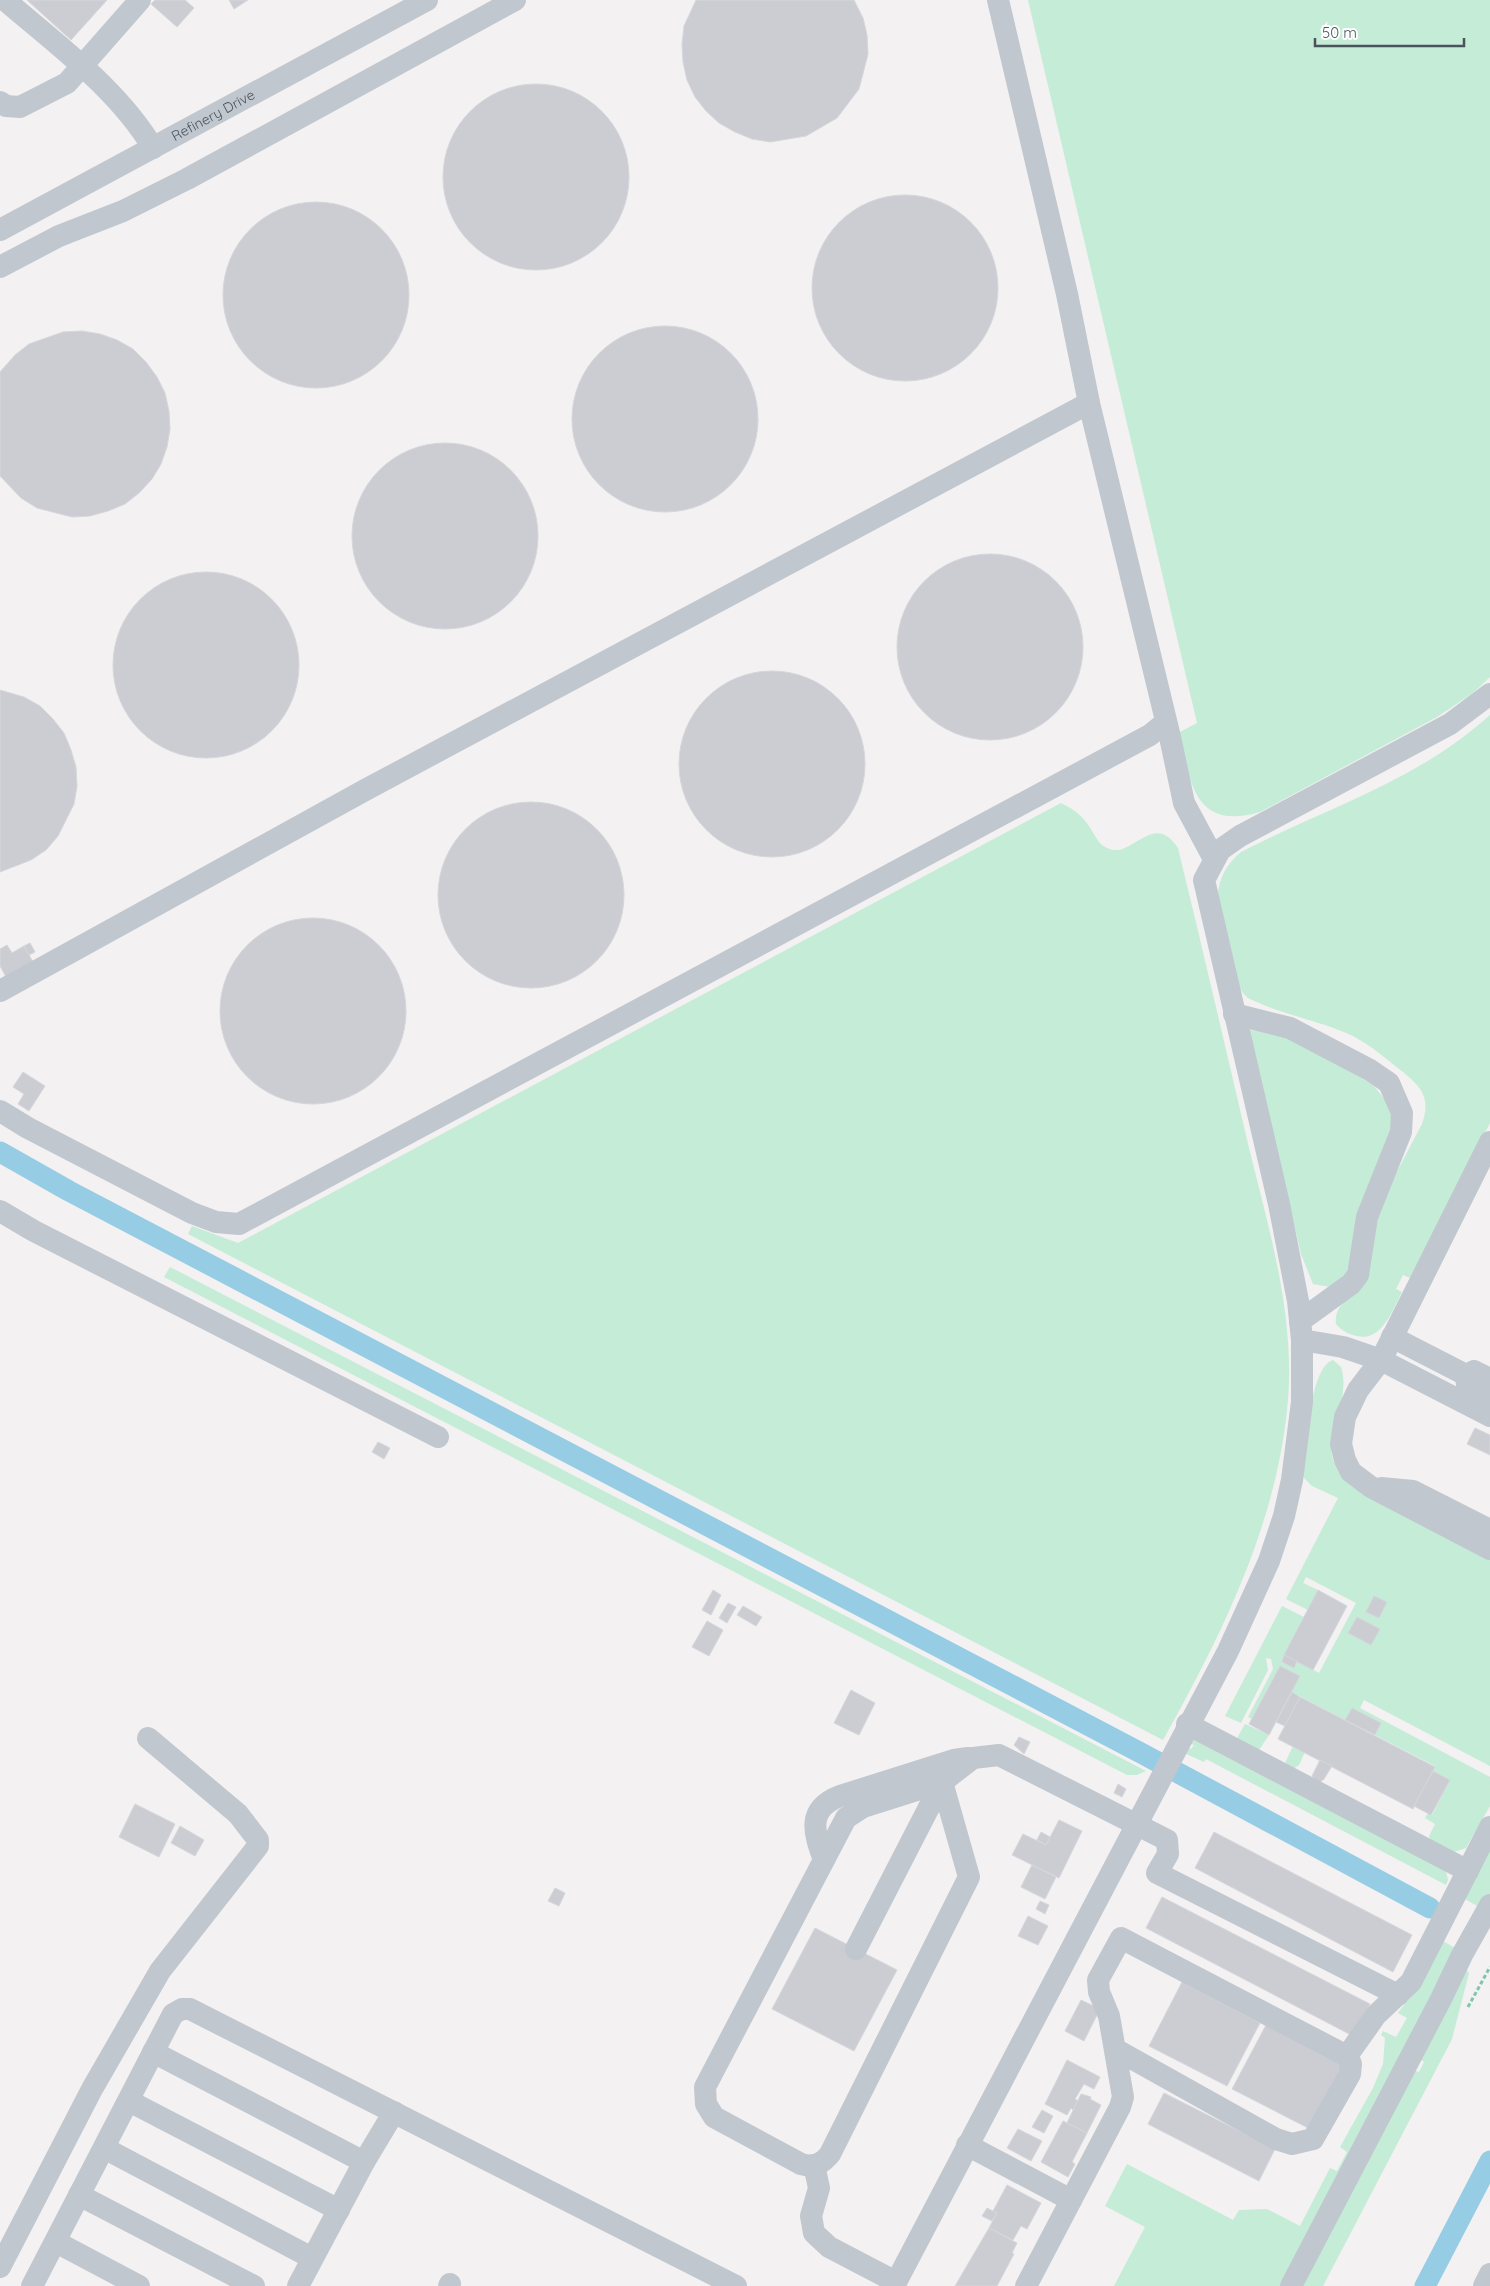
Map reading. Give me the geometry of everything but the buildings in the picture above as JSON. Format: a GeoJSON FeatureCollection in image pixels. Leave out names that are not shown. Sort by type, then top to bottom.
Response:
{"type":"FeatureCollection","features":[{"type":"Feature","properties":{"kind":"street"},"geometry":{"type":"LineString","coordinates":[[5,0],[82,66],[141,128],[153,148]]}},
{"type":"Feature","properties":{"kind":"street"},"geometry":{"type":"LineString","coordinates":[[0,102],[13,108],[26,105],[67,83],[140,0]]}},
{"type":"Feature","properties":{"kind":"street","name":"Refinery Drive"},"geometry":{"type":"LineString","coordinates":[[0,230],[427,0]]}},
{"type":"Feature","properties":{"kind":"street"},"geometry":{"type":"LineString","coordinates":[[0,268],[59,236],[123,211],[187,179],[515,0]]}},
{"type":"Feature","properties":{"kind":"street"},"geometry":{"type":"LineString","coordinates":[[998,0],[1067,294],[1089,403],[1184,803],[1214,859]]}},
{"type":"Feature","properties":{"kind":"street"},"geometry":{"type":"LineString","coordinates":[[0,991],[376,784],[1089,403]]}},
{"type":"Feature","properties":{"kind":"street"},"geometry":{"type":"LineString","coordinates":[[814,2165],[819,2188],[811,2216],[814,2233],[829,2247],[895,2284],[1252,1602],[1284,1516],[1292,1480],[1302,1402],[1301,1331],[1279,1204],[1204,880],[1220,850],[1240,836],[1450,724],[1490,694]]}},
{"type":"Feature","properties":{"kind":"street"},"geometry":{"type":"LineString","coordinates":[[0,1110],[28,1128],[192,1213],[216,1222],[239,1224],[1141,739],[1166,722]]}},
{"type":"Feature","properties":{"kind":"street"},"geometry":{"type":"LineString","coordinates":[[1234,1014],[1290,1028],[1370,1070],[1389,1083],[1402,1113],[1401,1132],[1367,1217],[1358,1275],[1351,1284],[1301,1331]]}},
{"type":"Feature","properties":{"kind":"street"},"geometry":{"type":"LineString","coordinates":[[1490,1142],[1381,1360],[1358,1390],[1345,1417],[1341,1444],[1345,1460],[1351,1472],[1371,1487],[1490,1549]]}},
{"type":"Feature","properties":{"kind":"street"},"geometry":{"type":"LineString","coordinates":[[0,1211],[34,1231],[438,1437]]}},
{"type":"Feature","properties":{"kind":"street"},"geometry":{"type":"LineString","coordinates":[[1301,1331],[1381,1360],[1490,1416]]}},
{"type":"Feature","properties":{"kind":"street"},"geometry":{"type":"LineString","coordinates":[[1392,1337],[1466,1375]]}},
{"type":"Feature","properties":{"kind":"street"},"geometry":{"type":"LineString","coordinates":[[1466,1375],[1474,1371],[1490,1379]]}},
{"type":"Feature","properties":{"kind":"street"},"geometry":{"type":"LineString","coordinates":[[1466,1375],[1467,1385],[1490,1397]]}},
{"type":"Feature","properties":{"kind":"street"},"geometry":{"type":"LineString","coordinates":[[1371,1487],[1413,1490],[1490,1530]]}},
{"type":"Feature","properties":{"kind":"street"},"geometry":{"type":"LineString","coordinates":[[1187,1724],[1468,1871]]}},
{"type":"Feature","properties":{"kind":"street"},"geometry":{"type":"LineString","coordinates":[[0,2268],[92,2089],[160,1971],[258,1846],[258,1840],[238,1814],[148,1738]]}},
{"type":"Feature","properties":{"kind":"street"},"geometry":{"type":"LineString","coordinates":[[824,1860],[814,1827],[820,1810],[825,1804],[840,1796],[954,1760],[990,1754],[1005,1756],[1167,1840],[1168,1854],[1157,1873],[1398,1995]]}},
{"type":"Feature","properties":{"kind":"street"},"geometry":{"type":"LineString","coordinates":[[942,1782],[969,1876],[830,2154],[820,2164],[801,2164],[720,2121],[709,2111],[704,2096],[708,2078],[846,1818],[852,1812],[942,1782],[973,1758]]}},
{"type":"Feature","properties":{"kind":"street"},"geometry":{"type":"LineString","coordinates":[[856,1949],[942,1782]]}},
{"type":"Feature","properties":{"kind":"street"},"geometry":{"type":"LineString","coordinates":[[1347,2056],[1376,2016],[1411,1982],[1490,1827]]}},
{"type":"Feature","properties":{"kind":"street"},"geometry":{"type":"LineString","coordinates":[[1291,2286],[1488,1908]]}},
{"type":"Feature","properties":{"kind":"street"},"geometry":{"type":"LineString","coordinates":[[1026,2286],[1120,2107],[1123,2097],[1122,2082],[1115,2049],[1109,2016],[1098,1992],[1098,1980],[1121,1938],[1347,2056],[1351,2064],[1350,2074],[1313,2139],[1292,2144],[1276,2139],[1115,2049]]}},
{"type":"Feature","properties":{"kind":"street"},"geometry":{"type":"LineString","coordinates":[[32,2286],[173,2014],[182,2009],[190,2009],[394,2112],[474,2155],[736,2286]]}},
{"type":"Feature","properties":{"kind":"street"},"geometry":{"type":"LineString","coordinates":[[154,2052],[364,2162]]}},
{"type":"Feature","properties":{"kind":"street"},"geometry":{"type":"LineString","coordinates":[[129,2101],[339,2210]]}},
{"type":"Feature","properties":{"kind":"street"},"geometry":{"type":"LineString","coordinates":[[298,2286],[364,2162],[394,2112]]}},
{"type":"Feature","properties":{"kind":"street"},"geometry":{"type":"LineString","coordinates":[[967,2145],[1071,2200]]}},
{"type":"Feature","properties":{"kind":"street"},"geometry":{"type":"LineString","coordinates":[[104,2148],[312,2258]]}},
{"type":"Feature","properties":{"kind":"street"},"geometry":{"type":"LineString","coordinates":[[80,2195],[254,2286]]}},
{"type":"Feature","properties":{"kind":"street"},"geometry":{"type":"LineString","coordinates":[[56,2242],[139,2286]]}},
{"type":"Feature","properties":{"kind":"street"},"geometry":{"type":"LineString","coordinates":[[1484,2286],[1490,2274]]}},
{"type":"Feature","properties":{"kind":"path"},"geometry":{"type":"LineString","coordinates":[[1468,2007],[1490,1967]]}},
{"type":"Feature","properties":{"kind":"green space"},"geometry":{"type":"Polygon","coordinates":[[[1028,0],[1490,0],[1490,677],[1473,693],[1437,717],[1260,812],[1238,816],[1221,815],[1208,809],[1192,785],[1187,769],[1178,733],[1197,723],[1028,0]]]}},
{"type":"Feature","properties":{"kind":"green space"},"geometry":{"type":"Polygon","coordinates":[[[1490,715],[1490,1123],[1410,1278],[1403,1275],[1396,1289],[1402,1292],[1386,1323],[1373,1334],[1366,1337],[1357,1336],[1345,1332],[1336,1324],[1336,1315],[1344,1302],[1363,1285],[1367,1278],[1370,1269],[1367,1264],[1379,1214],[1392,1181],[1422,1124],[1425,1115],[1425,1100],[1420,1089],[1410,1078],[1360,1040],[1328,1026],[1264,1005],[1246,996],[1239,986],[1218,895],[1220,882],[1232,861],[1241,852],[1402,776],[1462,738],[1490,715]]]}},
{"type":"Feature","properties":{"kind":"green space"},"geometry":{"type":"Polygon","coordinates":[[[1061,803],[1081,816],[1099,842],[1107,848],[1120,850],[1156,833],[1163,834],[1171,839],[1178,848],[1272,1242],[1285,1309],[1289,1376],[1287,1410],[1281,1454],[1271,1497],[1258,1539],[1224,1622],[1163,1740],[188,1234],[192,1226],[238,1243],[1061,803]]]}},
{"type":"Feature","properties":{"kind":"green space"},"geometry":{"type":"Polygon","coordinates":[[[1249,1030],[1290,1035],[1373,1085],[1388,1103],[1394,1118],[1351,1270],[1330,1287],[1313,1284],[1301,1254],[1249,1030]]]}},
{"type":"Feature","properties":{"kind":"green space"},"geometry":{"type":"Polygon","coordinates":[[[170,1267],[1146,1771],[1137,1775],[1127,1775],[164,1277],[170,1267]]]}},
{"type":"Feature","properties":{"kind":"green space"},"geometry":{"type":"Polygon","coordinates":[[[1333,1360],[1341,1367],[1343,1382],[1331,1450],[1335,1464],[1344,1479],[1490,1558],[1490,1766],[1364,1700],[1360,1708],[1490,1777],[1490,1806],[1466,1848],[1454,1852],[1430,1840],[1429,1836],[1435,1824],[1425,1818],[1428,1813],[1432,1815],[1450,1780],[1433,1771],[1435,1766],[1375,1735],[1381,1723],[1352,1708],[1345,1720],[1292,1692],[1300,1676],[1280,1666],[1252,1719],[1248,1717],[1273,1669],[1271,1659],[1266,1658],[1268,1670],[1241,1723],[1225,1716],[1282,1606],[1304,1617],[1282,1662],[1294,1668],[1297,1661],[1319,1673],[1356,1603],[1306,1577],[1303,1583],[1318,1590],[1308,1610],[1286,1599],[1338,1498],[1312,1486],[1303,1477],[1313,1394],[1318,1378],[1325,1366],[1333,1360]]]}},
{"type":"Feature","properties":{"kind":"green space"},"geometry":{"type":"Polygon","coordinates":[[[1245,1724],[1269,1735],[1259,1750],[1236,1740],[1245,1724]]]}},
{"type":"Feature","properties":{"kind":"green space"},"geometry":{"type":"Polygon","coordinates":[[[1192,1739],[1446,1871],[1448,1880],[1446,1885],[1206,1759],[1204,1762],[1184,1753],[1187,1747],[1191,1749],[1194,1745],[1189,1743],[1192,1739]]]}},
{"type":"Feature","properties":{"kind":"green space"},"geometry":{"type":"Polygon","coordinates":[[[1293,1746],[1305,1752],[1299,1765],[1293,1769],[1285,1763],[1293,1746]]]}},
{"type":"Feature","properties":{"kind":"green space"},"geometry":{"type":"Polygon","coordinates":[[[1490,1846],[1490,1894],[1479,1907],[1465,1899],[1490,1846]]]}},
{"type":"Feature","properties":{"kind":"green space"},"geometry":{"type":"Polygon","coordinates":[[[1443,1941],[1457,1949],[1286,2286],[1114,2286],[1145,2227],[1105,2206],[1127,2164],[1233,2220],[1239,2210],[1267,2209],[1300,2226],[1330,2168],[1337,2171],[1347,2152],[1340,2147],[1373,2088],[1383,2064],[1385,2038],[1381,2035],[1383,2031],[1396,2037],[1407,2018],[1398,2013],[1415,1990],[1443,1941]]]}},
{"type":"Feature","properties":{"kind":"green space"},"geometry":{"type":"Polygon","coordinates":[[[1465,1968],[1469,1973],[1452,2039],[1323,2286],[1298,2286],[1415,2071],[1419,2072],[1424,2062],[1420,2059],[1465,1968]]]}},
{"type":"Feature","properties":{"kind":"waterway"},"geometry":{"type":"LineString","coordinates":[[0,1152],[69,1191],[1141,1753],[1430,1908]]}},
{"type":"Feature","properties":{"kind":"waterway"},"geometry":{"type":"LineString","coordinates":[[1425,2286],[1490,2161]]}}]}
